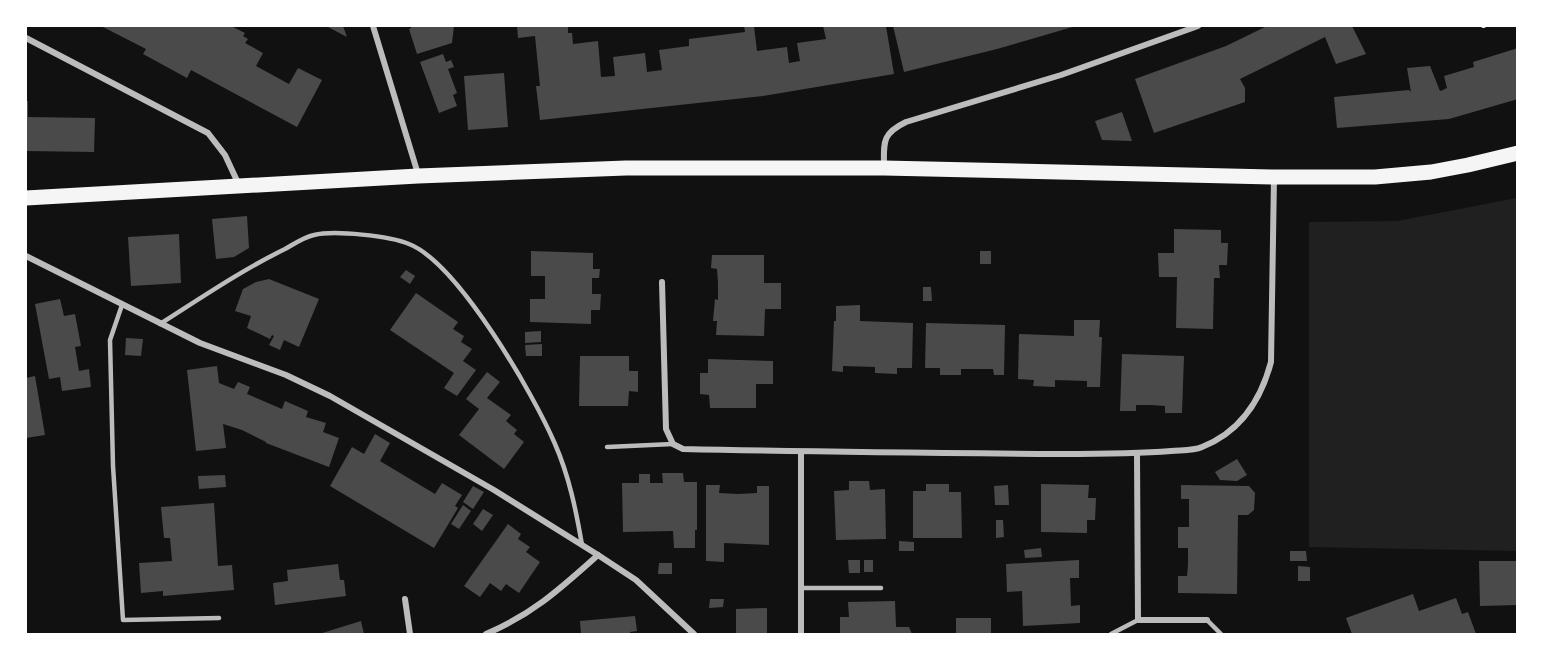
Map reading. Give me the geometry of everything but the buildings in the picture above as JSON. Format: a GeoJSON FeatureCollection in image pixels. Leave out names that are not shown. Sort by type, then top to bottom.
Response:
{"type":"FeatureCollection","features":[{"type":"Feature","properties":{"kind":"main road"},"geometry":{"type":"LineString","coordinates":[[26,198],[418,176],[626,168],[884,168],[1274,177],[1375,177],[1431,172],[1518,153]]}},
{"type":"Feature","properties":{"kind":"street"},"geometry":{"type":"LineString","coordinates":[[373,26],[418,176]]}},
{"type":"Feature","properties":{"kind":"street"},"geometry":{"type":"LineString","coordinates":[[884,168],[884,143],[887,135],[895,127],[906,122],[1061,75],[1198,26]]}},
{"type":"Feature","properties":{"kind":"street"},"geometry":{"type":"LineString","coordinates":[[26,38],[208,133],[225,155],[239,186]]}},
{"type":"Feature","properties":{"kind":"street"},"geometry":{"type":"LineString","coordinates":[[662,282],[666,429],[673,444],[682,449],[801,453],[1137,454],[1200,448],[1223,436],[1242,420],[1256,402],[1272,362],[1274,177]]}},
{"type":"Feature","properties":{"kind":"street"},"geometry":{"type":"LineString","coordinates":[[26,256],[200,343],[286,375],[330,396],[494,490],[598,555],[636,580],[694,634]]}},
{"type":"Feature","properties":{"kind":"street"},"geometry":{"type":"LineString","coordinates":[[801,453],[801,634]]}},
{"type":"Feature","properties":{"kind":"street"},"geometry":{"type":"LineString","coordinates":[[1137,454],[1138,620],[1208,620]]}},
{"type":"Feature","properties":{"kind":"street"},"geometry":{"type":"LineString","coordinates":[[486,634],[538,607],[598,555]]}},
{"type":"Feature","properties":{"kind":"street"},"geometry":{"type":"LineString","coordinates":[[405,599],[410,634]]}},
{"type":"Feature","properties":{"kind":"lane"},"geometry":{"type":"LineString","coordinates":[[160,324],[262,260],[314,235],[360,234],[409,244],[427,256],[450,278],[527,385],[555,444],[566,474],[582,545]]}},
{"type":"Feature","properties":{"kind":"lane"},"geometry":{"type":"LineString","coordinates":[[122,305],[110,340],[113,466],[123,620],[219,618]]}},
{"type":"Feature","properties":{"kind":"lane"},"geometry":{"type":"LineString","coordinates":[[607,447],[673,444]]}},
{"type":"Feature","properties":{"kind":"lane"},"geometry":{"type":"LineString","coordinates":[[802,588],[881,588]]}},
{"type":"Feature","properties":{"kind":"lane"},"geometry":{"type":"LineString","coordinates":[[1111,634],[1138,620]]}},
{"type":"Feature","properties":{"kind":"lane"},"geometry":{"type":"LineString","coordinates":[[1208,620],[1221,634]]}},
{"type":"Feature","properties":{"kind":"shaded area"},"geometry":{"type":"Polygon","coordinates":[[[1517,198],[1517,551],[1309,547],[1309,222],[1397,221],[1517,198]]]}}]}
